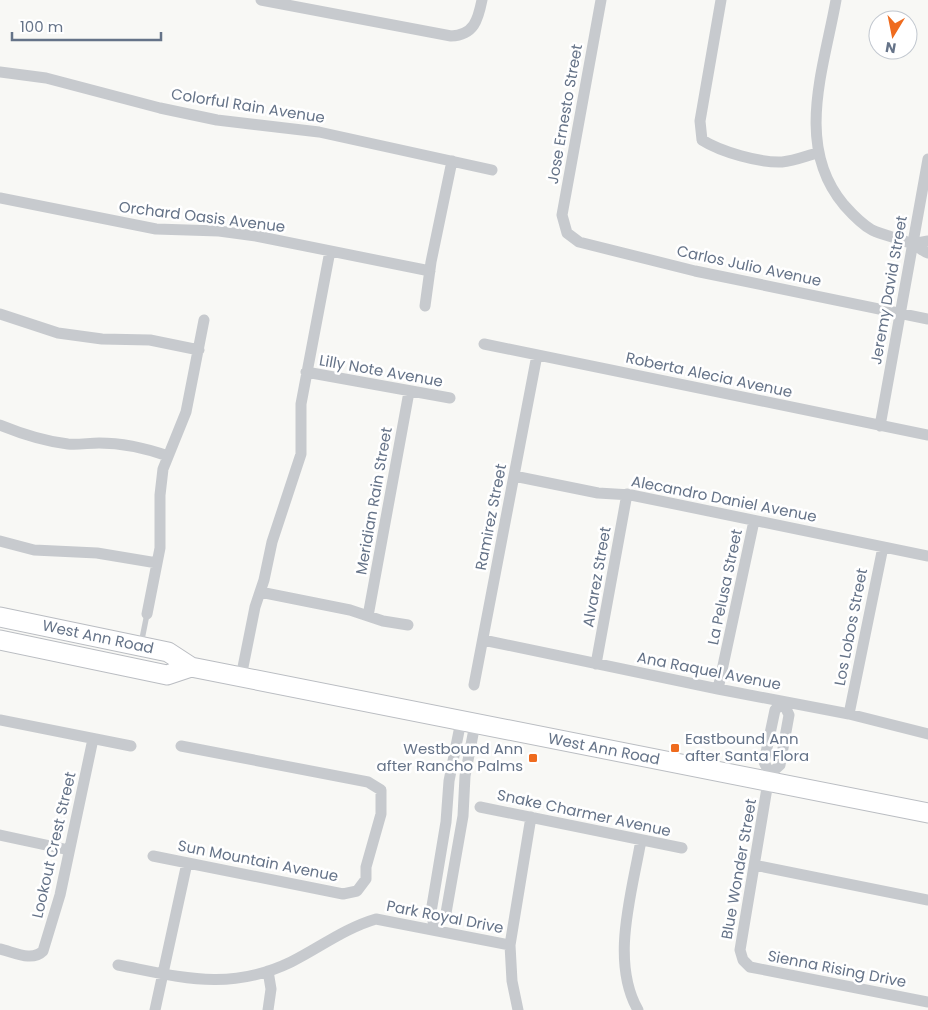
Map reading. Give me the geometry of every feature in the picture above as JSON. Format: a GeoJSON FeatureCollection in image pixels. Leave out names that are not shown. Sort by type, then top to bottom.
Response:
{"type":"FeatureCollection","features":[{"type":"Feature","properties":{"kind":"main road","name":"West Ann Road"},"geometry":{"type":"LineString","coordinates":[[0,617],[168,652],[191,667],[468,722],[769,778],[928,814]]}},
{"type":"Feature","properties":{"kind":"main road","name":"West Ann Road"},"geometry":{"type":"LineString","coordinates":[[0,640],[167,674],[191,667]]}},
{"type":"Feature","properties":{"kind":"street"},"geometry":{"type":"LineString","coordinates":[[261,0],[451,36],[469,32],[478,22],[482,0]]}},
{"type":"Feature","properties":{"kind":"street","name":"Jose Ernesto Street"},"geometry":{"type":"LineString","coordinates":[[567,233],[562,215],[601,0]]}},
{"type":"Feature","properties":{"kind":"street"},"geometry":{"type":"LineString","coordinates":[[721,0],[700,121],[702,140],[717,150],[771,161],[783,162],[817,153]]}},
{"type":"Feature","properties":{"kind":"street"},"geometry":{"type":"LineString","coordinates":[[836,0],[816,108],[817,153],[827,179],[853,216],[871,229],[912,244],[928,253]]}},
{"type":"Feature","properties":{"kind":"street","name":"Colorful Rain Avenue"},"geometry":{"type":"LineString","coordinates":[[0,72],[75,84],[138,103],[208,118],[319,132],[492,170]]}},
{"type":"Feature","properties":{"kind":"street","name":"Jeremy David Street"},"geometry":{"type":"LineString","coordinates":[[880,426],[928,159]]}},
{"type":"Feature","properties":{"kind":"street"},"geometry":{"type":"LineString","coordinates":[[425,306],[452,161]]}},
{"type":"Feature","properties":{"kind":"street","name":"Orchard Oasis Avenue"},"geometry":{"type":"LineString","coordinates":[[0,198],[156,229],[219,231],[256,236],[430,271]]}},
{"type":"Feature","properties":{"kind":"street","name":"Carlos Julio Avenue"},"geometry":{"type":"LineString","coordinates":[[567,233],[579,242],[695,271],[928,319]]}},
{"type":"Feature","properties":{"kind":"street"},"geometry":{"type":"LineString","coordinates":[[912,244],[928,241]]}},
{"type":"Feature","properties":{"kind":"street"},"geometry":{"type":"LineString","coordinates":[[241,677],[255,607],[272,542],[298,471],[301,454],[300,416],[306,372],[330,251]]}},
{"type":"Feature","properties":{"kind":"street"},"geometry":{"type":"LineString","coordinates":[[0,314],[58,333],[102,339],[150,340],[199,350]]}},
{"type":"Feature","properties":{"kind":"street"},"geometry":{"type":"LineString","coordinates":[[147,614],[157,564],[161,531],[162,479],[168,456],[182,424],[204,320]]}},
{"type":"Feature","properties":{"kind":"street","name":"Roberta Alecia Avenue"},"geometry":{"type":"LineString","coordinates":[[484,344],[928,435]]}},
{"type":"Feature","properties":{"kind":"street","name":"Ramirez Street"},"geometry":{"type":"LineString","coordinates":[[474,685],[537,355]]}},
{"type":"Feature","properties":{"kind":"street","name":"Lilly Note Avenue"},"geometry":{"type":"LineString","coordinates":[[306,372],[450,398]]}},
{"type":"Feature","properties":{"kind":"street","name":"Meridian Rain Street"},"geometry":{"type":"LineString","coordinates":[[368,616],[409,392]]}},
{"type":"Feature","properties":{"kind":"street"},"geometry":{"type":"LineString","coordinates":[[0,425],[32,438],[51,442],[121,444],[168,456]]}},
{"type":"Feature","properties":{"kind":"street","name":"Alecandro Daniel Avenue"},"geometry":{"type":"LineString","coordinates":[[514,476],[598,493],[627,494],[928,556]]}},
{"type":"Feature","properties":{"kind":"street","name":"Alvarez Street"},"geometry":{"type":"LineString","coordinates":[[596,664],[627,494]]}},
{"type":"Feature","properties":{"kind":"street","name":"La Pelusa Street"},"geometry":{"type":"LineString","coordinates":[[718,689],[754,521]]}},
{"type":"Feature","properties":{"kind":"street"},"geometry":{"type":"LineString","coordinates":[[0,541],[34,550],[114,554],[157,564]]}},
{"type":"Feature","properties":{"kind":"street","name":"Los Lobos Street"},"geometry":{"type":"LineString","coordinates":[[849,714],[883,547]]}},
{"type":"Feature","properties":{"kind":"street"},"geometry":{"type":"LineString","coordinates":[[260,592],[350,610],[408,625]]}},
{"type":"Feature","properties":{"kind":"street","name":"Ana Raquel Avenue"},"geometry":{"type":"LineString","coordinates":[[483,640],[849,714],[928,734]]}},
{"type":"Feature","properties":{"kind":"street"},"geometry":{"type":"LineString","coordinates":[[783,702],[789,715],[780,765],[769,778],[764,762],[775,710],[783,702]]}},
{"type":"Feature","properties":{"kind":"street"},"geometry":{"type":"LineString","coordinates":[[0,720],[131,746]]}},
{"type":"Feature","properties":{"kind":"street"},"geometry":{"type":"LineString","coordinates":[[435,930],[446,913],[463,816],[468,722]]}},
{"type":"Feature","properties":{"kind":"street","name":"Lookout Crest Street"},"geometry":{"type":"LineString","coordinates":[[0,949],[31,957],[39,956],[43,951],[56,911],[93,739]]}},
{"type":"Feature","properties":{"kind":"street","name":"Sun Mountain Avenue"},"geometry":{"type":"LineString","coordinates":[[153,856],[343,894],[357,891],[366,879],[366,867],[381,814],[381,790],[368,782],[182,746]]}},
{"type":"Feature","properties":{"kind":"street","name":"Blue Wonder Street"},"geometry":{"type":"LineString","coordinates":[[743,960],[740,950],[769,778]]}},
{"type":"Feature","properties":{"kind":"street","name":"Snake Charmer Avenue"},"geometry":{"type":"LineString","coordinates":[[480,807],[682,848]]}},
{"type":"Feature","properties":{"kind":"street"},"geometry":{"type":"LineString","coordinates":[[518,1010],[512,981],[510,945],[531,817]]}},
{"type":"Feature","properties":{"kind":"street"},"geometry":{"type":"LineString","coordinates":[[0,835],[69,850]]}},
{"type":"Feature","properties":{"kind":"street"},"geometry":{"type":"LineString","coordinates":[[638,1010],[629,995],[624,966],[624,943],[641,840]]}},
{"type":"Feature","properties":{"kind":"street"},"geometry":{"type":"LineString","coordinates":[[155,1010],[188,863]]}},
{"type":"Feature","properties":{"kind":"street"},"geometry":{"type":"LineString","coordinates":[[754,865],[928,900]]}},
{"type":"Feature","properties":{"kind":"street","name":"Park Royal Drive"},"geometry":{"type":"LineString","coordinates":[[118,964],[164,974],[221,981],[244,978],[314,950],[360,924],[376,919],[510,945]]}},
{"type":"Feature","properties":{"kind":"street","name":"Sienna Rising Drive"},"geometry":{"type":"LineString","coordinates":[[743,960],[750,967],[928,1002]]}},
{"type":"Feature","properties":{"kind":"street"},"geometry":{"type":"LineString","coordinates":[[268,970],[271,989],[268,1010]]}},
{"type":"Feature","properties":{"kind":"street"},"geometry":{"type":"LineString","coordinates":[[927,1010],[928,1006]]}},
{"type":"Feature","properties":{"kind":"lane"},"geometry":{"type":"LineString","coordinates":[[141,646],[147,614]]}},
{"type":"Feature","properties":{"kind":"place","name":"Eastbound Ann after Santa Flora"},"geometry":{"type":"Point","coordinates":[675,748]}},
{"type":"Feature","properties":{"kind":"place","name":"Westbound Ann after Rancho Palms"},"geometry":{"type":"Point","coordinates":[533,758]}}]}
